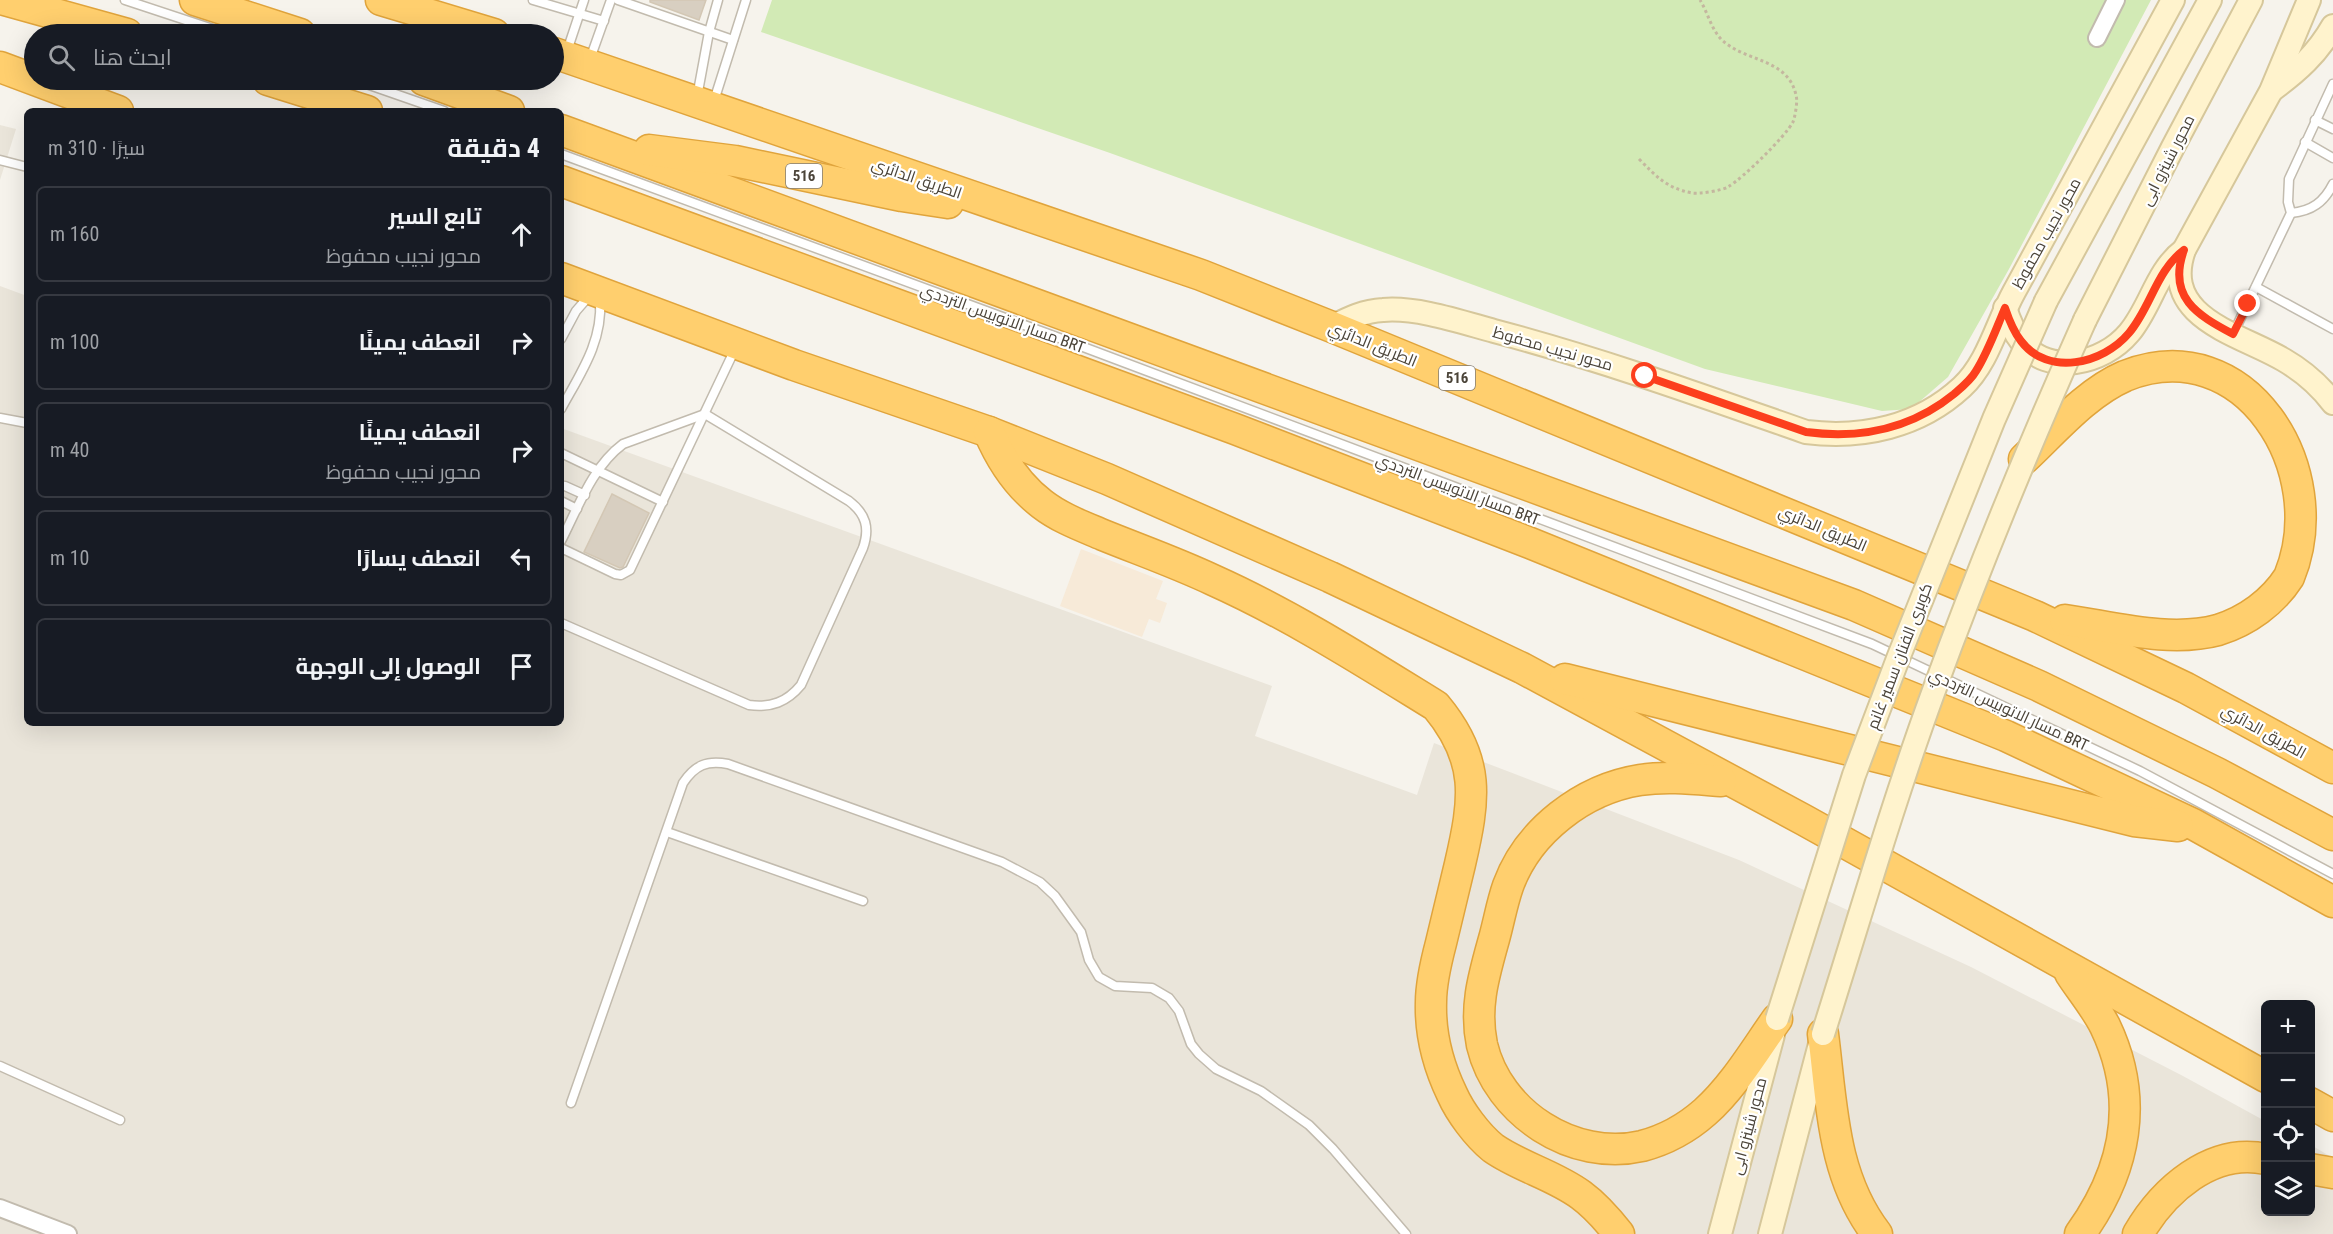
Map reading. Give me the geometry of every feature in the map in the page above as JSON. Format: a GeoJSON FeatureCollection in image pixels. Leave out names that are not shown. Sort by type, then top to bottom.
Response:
{"type":"FeatureCollection","features":[{"type":"Feature","properties":{"kind":"highway"},"geometry":{"type":"LineString","coordinates":[[5,0],[91,24]]}},
{"type":"Feature","properties":{"kind":"highway"},"geometry":{"type":"LineString","coordinates":[[195,0],[269,24]]}},
{"type":"Feature","properties":{"kind":"highway"},"geometry":{"type":"LineString","coordinates":[[381,0],[461,24]]}},
{"type":"Feature","properties":{"kind":"highway","name":"الطريق الدائري"},"geometry":{"type":"LineString","coordinates":[[569,58],[1201,275],[1332,327],[2035,616],[2186,688],[2333,768]]}},
{"type":"Feature","properties":{"kind":"highway"},"geometry":{"type":"LineString","coordinates":[[0,67],[24,76]]}},
{"type":"Feature","properties":{"kind":"highway"},"geometry":{"type":"LineString","coordinates":[[62,90],[110,108]]}},
{"type":"Feature","properties":{"kind":"highway"},"geometry":{"type":"LineString","coordinates":[[300,90],[357,108]]}},
{"type":"Feature","properties":{"kind":"highway"},"geometry":{"type":"LineString","coordinates":[[452,90],[502,108]]}},
{"type":"Feature","properties":{"kind":"highway","name":"516"},"geometry":{"type":"LineString","coordinates":[[564,131],[1854,605],[2039,686],[2217,773],[2333,835]]}},
{"type":"Feature","properties":{"kind":"highway","name":"516"},"geometry":{"type":"LineString","coordinates":[[593,142],[735,161],[902,196],[1016,213]]}},
{"type":"Feature","properties":{"kind":"highway"},"geometry":{"type":"LineString","coordinates":[[564,182],[1235,429],[1530,543],[2007,736],[2193,825],[2333,902]]}},
{"type":"Feature","properties":{"kind":"highway"},"geometry":{"type":"LineString","coordinates":[[564,279],[737,344],[988,432],[1107,479],[1330,577],[1522,668],[2261,1075]]}},
{"type":"Feature","properties":{"kind":"highway"},"geometry":{"type":"LineString","coordinates":[[2024,459],[2090,398],[2126,376],[2166,367],[2187,367],[2228,378],[2246,388],[2277,416],[2299,451],[2309,490],[2308,531],[2295,568],[2270,600],[2238,622],[2200,634],[2160,634],[2035,616]]}},
{"type":"Feature","properties":{"kind":"highway"},"geometry":{"type":"LineString","coordinates":[[988,432],[1017,481],[1036,500],[1058,515],[1213,579],[1334,644],[1436,706],[1455,733],[1468,765],[1472,793],[1470,822],[1435,968],[1431,1000],[1432,1033],[1440,1065],[1458,1105],[1470,1123],[1492,1147],[1581,1195],[1602,1213],[1619,1234]]}},
{"type":"Feature","properties":{"kind":"highway"},"geometry":{"type":"LineString","coordinates":[[1522,668],[2134,821],[2173,826],[2193,825]]}},
{"type":"Feature","properties":{"kind":"highway"},"geometry":{"type":"LineString","coordinates":[[1731,781],[1660,778],[1638,780],[1597,793],[1560,816],[1530,848],[1509,886],[1480,990],[1478,1009],[1483,1047],[1497,1081],[1521,1111],[1535,1123],[1568,1140],[1605,1148],[1642,1146],[1675,1132],[1704,1113],[1721,1096],[1777,1019]]}},
{"type":"Feature","properties":{"kind":"highway"},"geometry":{"type":"LineString","coordinates":[[2066,968],[2104,1024],[2118,1061],[2125,1102],[2125,1122],[2118,1162],[2103,1200],[2080,1234]]}},
{"type":"Feature","properties":{"kind":"highway"},"geometry":{"type":"LineString","coordinates":[[1823,1034],[1841,1162],[1855,1200],[1877,1234]]}},
{"type":"Feature","properties":{"kind":"highway"},"geometry":{"type":"LineString","coordinates":[[2315,1106],[2333,1116]]}},
{"type":"Feature","properties":{"kind":"highway"},"geometry":{"type":"LineString","coordinates":[[2138,1234],[2156,1206],[2169,1192],[2200,1170],[2235,1158],[2254,1156],[2261,1158]]}},
{"type":"Feature","properties":{"kind":"highway"},"geometry":{"type":"LineString","coordinates":[[2315,1170],[2333,1173]]}},
{"type":"Feature","properties":{"kind":"main road","name":"محور نجيب محفوظ"},"geometry":{"type":"LineString","coordinates":[[1332,327],[1366,312],[1393,310],[1420,314],[1590,358],[1806,432],[1848,435],[1889,428],[1908,421],[1945,401],[1976,373],[2005,308],[2173,0]]}},
{"type":"Feature","properties":{"kind":"main road","name":"كوبرى الفنان سمير غانم"},"geometry":{"type":"LineString","coordinates":[[1777,1019],[1854,776],[1899,656],[1986,440],[2046,301],[2210,0]]}},
{"type":"Feature","properties":{"kind":"main road","name":"محور شينزو ابى"},"geometry":{"type":"LineString","coordinates":[[2024,459],[2085,320],[2251,0]]}},
{"type":"Feature","properties":{"kind":"main road"},"geometry":{"type":"LineString","coordinates":[[2309,0],[2271,91],[2184,250],[2180,281],[2188,302],[2203,318],[2284,360],[2300,371],[2333,403]]}},
{"type":"Feature","properties":{"kind":"main road"},"geometry":{"type":"LineString","coordinates":[[2271,91],[2301,68],[2323,43],[2333,26]]}},
{"type":"Feature","properties":{"kind":"main road"},"geometry":{"type":"LineString","coordinates":[[2005,308],[2014,331],[2032,352],[2058,363],[2072,364],[2086,361],[2113,347],[2129,334],[2166,267],[2184,250]]}},
{"type":"Feature","properties":{"kind":"main road"},"geometry":{"type":"LineString","coordinates":[[1770,1234],[1823,1034],[1891,816],[1976,576],[2024,459]]}},
{"type":"Feature","properties":{"kind":"main road","name":"محور شينزو ابى"},"geometry":{"type":"LineString","coordinates":[[1720,1234],[1777,1019]]}},
{"type":"Feature","properties":{"kind":"street"},"geometry":{"type":"LineString","coordinates":[[2097,38],[2116,0]]}},
{"type":"Feature","properties":{"kind":"street"},"geometry":{"type":"LineString","coordinates":[[0,1208],[68,1234]]}},
{"type":"Feature","properties":{"kind":"lane"},"geometry":{"type":"LineString","coordinates":[[125,0],[198,24]]}},
{"type":"Feature","properties":{"kind":"lane"},"geometry":{"type":"LineString","coordinates":[[532,0],[604,21]]}},
{"type":"Feature","properties":{"kind":"lane"},"geometry":{"type":"LineString","coordinates":[[569,58],[584,0]]}},
{"type":"Feature","properties":{"kind":"lane"},"geometry":{"type":"LineString","coordinates":[[569,58],[604,21],[611,0]]}},
{"type":"Feature","properties":{"kind":"lane"},"geometry":{"type":"LineString","coordinates":[[618,0],[733,40]]}},
{"type":"Feature","properties":{"kind":"lane"},"geometry":{"type":"LineString","coordinates":[[705,104],[709,32],[718,0]]}},
{"type":"Feature","properties":{"kind":"lane"},"geometry":{"type":"LineString","coordinates":[[705,104],[733,40],[746,0]]}},
{"type":"Feature","properties":{"kind":"lane"},"geometry":{"type":"LineString","coordinates":[[2233,334],[2291,213],[2289,179],[2333,84]]}},
{"type":"Feature","properties":{"kind":"lane"},"geometry":{"type":"LineString","coordinates":[[384,90],[435,108]]}},
{"type":"Feature","properties":{"kind":"lane"},"geometry":{"type":"LineString","coordinates":[[2315,120],[2333,129]]}},
{"type":"Feature","properties":{"kind":"lane"},"geometry":{"type":"LineString","coordinates":[[2305,142],[2333,158]]}},
{"type":"Feature","properties":{"kind":"lane","name":"مسار الاتوبيس الترددي BRT"},"geometry":{"type":"LineString","coordinates":[[564,155],[1065,340],[1872,644],[2140,771],[2333,874]]}},
{"type":"Feature","properties":{"kind":"lane"},"geometry":{"type":"LineString","coordinates":[[0,160],[24,166]]}},
{"type":"Feature","properties":{"kind":"lane"},"geometry":{"type":"LineString","coordinates":[[2291,213],[2302,212],[2321,202],[2333,184]]}},
{"type":"Feature","properties":{"kind":"lane"},"geometry":{"type":"LineString","coordinates":[[2256,287],[2333,329]]}},
{"type":"Feature","properties":{"kind":"lane"},"geometry":{"type":"LineString","coordinates":[[564,333],[576,311],[597,292]]}},
{"type":"Feature","properties":{"kind":"lane"},"geometry":{"type":"LineString","coordinates":[[564,403],[596,342],[601,318],[597,292]]}},
{"type":"Feature","properties":{"kind":"lane"},"geometry":{"type":"LineString","coordinates":[[564,549],[615,574],[626,573],[633,567],[737,344]]}},
{"type":"Feature","properties":{"kind":"lane"},"geometry":{"type":"LineString","coordinates":[[564,535],[597,470],[623,444],[705,414]]}},
{"type":"Feature","properties":{"kind":"lane"},"geometry":{"type":"LineString","coordinates":[[564,624],[749,705],[773,705],[793,694],[801,685],[863,548],[867,535],[866,522],[860,510],[849,501],[705,414]]}},
{"type":"Feature","properties":{"kind":"lane"},"geometry":{"type":"LineString","coordinates":[[0,418],[24,422]]}},
{"type":"Feature","properties":{"kind":"lane"},"geometry":{"type":"LineString","coordinates":[[564,454],[663,502]]}},
{"type":"Feature","properties":{"kind":"lane"},"geometry":{"type":"LineString","coordinates":[[565,486],[585,495]]}},
{"type":"Feature","properties":{"kind":"lane"},"geometry":{"type":"LineString","coordinates":[[564,502],[577,509]]}},
{"type":"Feature","properties":{"kind":"lane"},"geometry":{"type":"LineString","coordinates":[[564,519],[571,522]]}},
{"type":"Feature","properties":{"kind":"lane"},"geometry":{"type":"LineString","coordinates":[[571,1103],[683,783],[690,772],[702,764],[715,762],[728,764],[1022,870],[1040,882],[1070,914],[1081,933],[1093,969],[1100,976],[1115,986],[1152,988],[1169,998],[1179,1011],[1191,1044],[1199,1054],[1216,1069],[1261,1091],[1310,1125],[1406,1234]]}},
{"type":"Feature","properties":{"kind":"lane"},"geometry":{"type":"LineString","coordinates":[[667,832],[863,901]]}},
{"type":"Feature","properties":{"kind":"lane"},"geometry":{"type":"LineString","coordinates":[[0,1066],[120,1120]]}},
{"type":"Feature","properties":{"kind":"path"},"geometry":{"type":"LineString","coordinates":[[1639,159],[1662,183],[1694,193],[1726,188],[1753,168],[1793,122],[1797,96],[1785,73],[1763,60],[1736,51],[1722,39],[1710,25],[1700,0]]}},
{"type":"Feature","properties":{"kind":"shaded area"},"geometry":{"type":"Polygon","coordinates":[[[0,125],[16,129],[0,180],[0,125]]]}},
{"type":"Feature","properties":{"kind":"shaded area"},"geometry":{"type":"Polygon","coordinates":[[[0,286],[24,295],[24,726],[564,726],[564,429],[1272,686],[1255,736],[1417,795],[1434,743],[1739,860],[1971,967],[2261,1119],[2261,1216],[2315,1216],[2315,1147],[2333,1158],[2333,1234],[0,1234],[0,286]]]}},
{"type":"Feature","properties":{"kind":"shaded area"},"geometry":{"type":"Polygon","coordinates":[[[1081,549],[1163,581],[1156,599],[1167,603],[1160,623],[1149,619],[1142,637],[1060,606],[1081,549]]]}},
{"type":"Feature","properties":{"kind":"green space"},"geometry":{"type":"Polygon","coordinates":[[[772,0],[2151,0],[2009,269],[1948,377],[1911,409],[1882,411],[1705,369],[1110,153],[761,32],[772,0]]]}},
{"type":"Feature","properties":{"kind":"building"},"geometry":{"type":"Polygon","coordinates":[[[650,0],[706,0],[699,20],[650,2],[650,0]]]}},
{"type":"Feature","properties":{"kind":"building"},"geometry":{"type":"Polygon","coordinates":[[[612,494],[649,513],[623,567],[620,568],[584,552],[612,494]]]}},
{"type":"Feature","properties":{"kind":"route"},"geometry":{"type":"LineString","coordinates":[[1645,376],[1806,432],[1848,435],[1868,433],[1889,428],[1927,412],[1961,388],[1976,373],[2005,308],[2014,331],[2032,352],[2044,359],[2072,364],[2086,361],[2113,347],[2129,334],[2161,274],[2184,250],[2179,270],[2183,292],[2188,302],[2203,318],[2233,334],[2248,304]]}}]}
